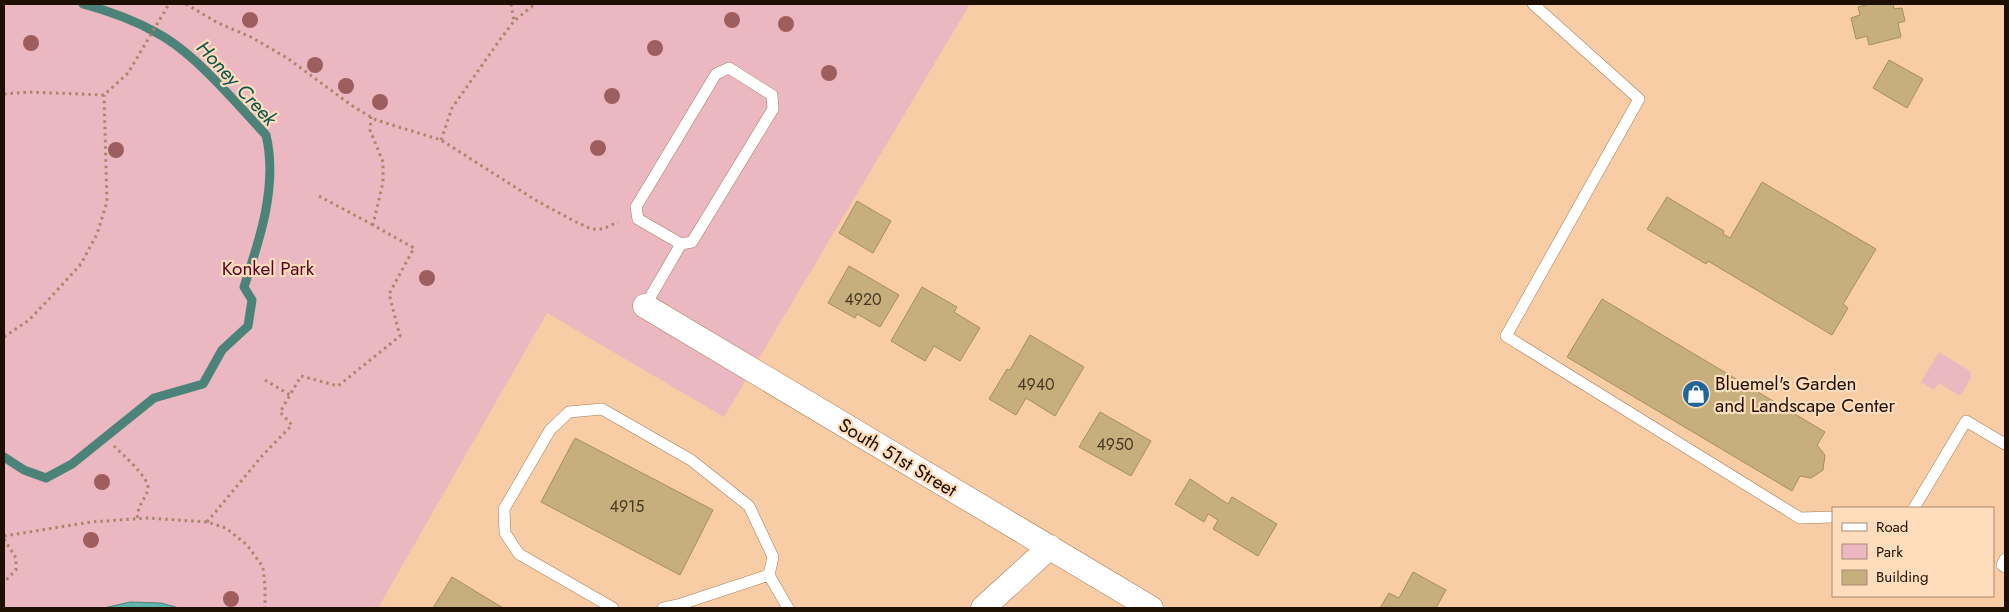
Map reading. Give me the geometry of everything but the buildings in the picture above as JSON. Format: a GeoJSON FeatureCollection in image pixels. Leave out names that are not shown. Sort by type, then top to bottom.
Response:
{"type":"FeatureCollection","features":[{"type":"Feature","properties":{"kind":"street","name":"South 51st Street"},"geometry":{"type":"LineString","coordinates":[[645,306],[1151,608]]}},
{"type":"Feature","properties":{"kind":"street"},"geometry":{"type":"LineString","coordinates":[[988,607],[1050,547]]}},
{"type":"Feature","properties":{"kind":"lane"},"geometry":{"type":"LineString","coordinates":[[1533,4],[1639,99],[1506,336],[1800,518],[1832,517]]}},
{"type":"Feature","properties":{"kind":"lane"},"geometry":{"type":"LineString","coordinates":[[729,68],[772,95],[773,108],[692,242],[681,244],[638,219],[636,207],[716,74],[729,68]]}},
{"type":"Feature","properties":{"kind":"lane"},"geometry":{"type":"LineString","coordinates":[[645,306],[681,244]]}},
{"type":"Feature","properties":{"kind":"lane"},"geometry":{"type":"LineString","coordinates":[[613,608],[519,554],[505,533],[504,509],[550,430],[569,412],[602,409],[690,460],[749,506],[773,557],[769,575],[788,608]]}},
{"type":"Feature","properties":{"kind":"lane"},"geometry":{"type":"LineString","coordinates":[[1915,507],[1966,421],[2005,444]]}},
{"type":"Feature","properties":{"kind":"lane"},"geometry":{"type":"LineString","coordinates":[[663,608],[681,604],[769,575]]}},
{"type":"Feature","properties":{"kind":"path"},"geometry":{"type":"LineString","coordinates":[[4,94],[29,92],[104,95],[128,73],[169,4]]}},
{"type":"Feature","properties":{"kind":"path"},"geometry":{"type":"LineString","coordinates":[[186,4],[218,23],[251,37],[287,58],[354,107],[371,117],[441,140],[537,201],[591,229],[603,229],[637,213]]}},
{"type":"Feature","properties":{"kind":"path"},"geometry":{"type":"LineString","coordinates":[[511,4],[514,21]]}},
{"type":"Feature","properties":{"kind":"path"},"geometry":{"type":"LineString","coordinates":[[441,140],[452,108],[498,41],[514,21],[535,4]]}},
{"type":"Feature","properties":{"kind":"path"},"geometry":{"type":"LineString","coordinates":[[4,337],[29,320],[81,264],[97,234],[107,202],[104,95]]}},
{"type":"Feature","properties":{"kind":"path"},"geometry":{"type":"LineString","coordinates":[[371,117],[370,130],[383,162],[383,182],[373,225]]}},
{"type":"Feature","properties":{"kind":"path"},"geometry":{"type":"LineString","coordinates":[[207,522],[262,456],[292,425],[280,412],[301,376],[338,386],[400,336],[389,294],[414,248],[319,196]]}},
{"type":"Feature","properties":{"kind":"path"},"geometry":{"type":"LineString","coordinates":[[265,380],[290,395]]}},
{"type":"Feature","properties":{"kind":"path"},"geometry":{"type":"LineString","coordinates":[[114,446],[144,477],[148,484],[148,490],[138,511],[137,519]]}},
{"type":"Feature","properties":{"kind":"path"},"geometry":{"type":"LineString","coordinates":[[4,579],[7,579],[16,570],[16,558],[4,538],[91,522],[148,518],[207,522],[226,528],[248,545],[263,567],[266,587],[265,608]]}},
{"type":"Feature","properties":{"kind":"green space","name":"Konkel Park"},"geometry":{"type":"Polygon","coordinates":[[[4,4],[970,4],[724,417],[547,313],[378,608],[4,608],[4,4]]]}},
{"type":"Feature","properties":{"kind":"green space"},"geometry":{"type":"Polygon","coordinates":[[[1939,352],[1970,371],[1971,378],[1961,394],[1958,395],[1939,383],[1934,390],[1921,382],[1939,352]]]}},
{"type":"Feature","properties":{"kind":"water"},"geometry":{"type":"Polygon","coordinates":[[[130,602],[161,603],[179,608],[104,608],[130,602]]]}},
{"type":"Feature","properties":{"kind":"waterway","name":"Honey Creek"},"geometry":{"type":"LineString","coordinates":[[4,457],[24,470],[46,478],[72,464],[154,398],[203,384],[222,350],[248,326],[252,300],[244,287],[256,250],[269,192],[270,173],[266,135],[200,66],[171,42],[130,20],[83,4]]}},
{"type":"Feature","properties":{"kind":"place","name":"Bluemel's Garden and Landscape Center"},"geometry":{"type":"Point","coordinates":[1696,394]}}]}
